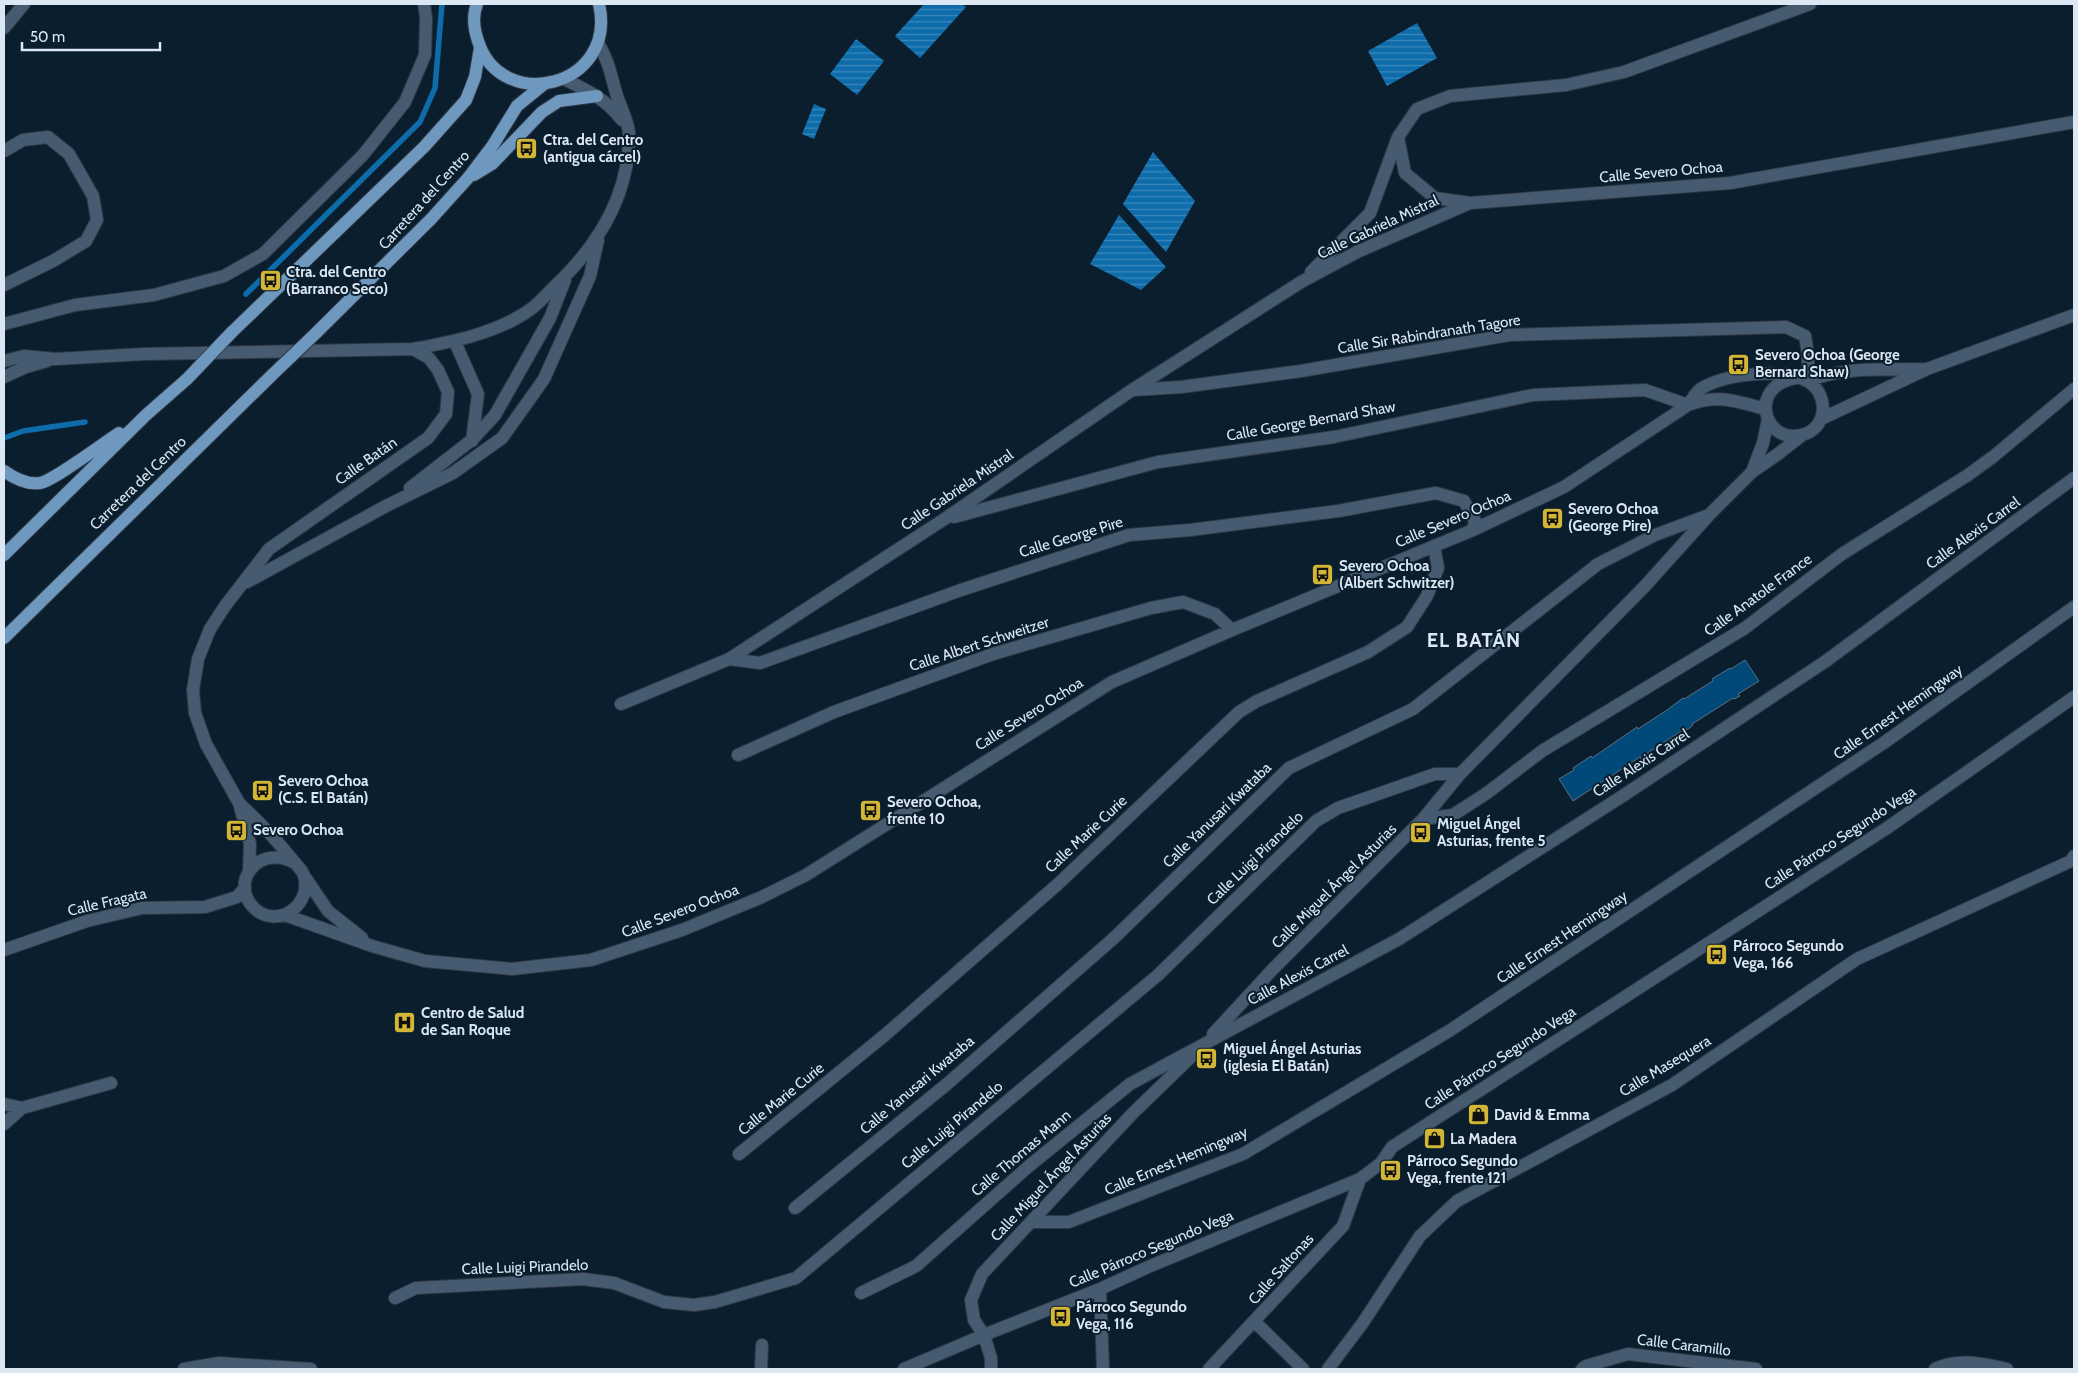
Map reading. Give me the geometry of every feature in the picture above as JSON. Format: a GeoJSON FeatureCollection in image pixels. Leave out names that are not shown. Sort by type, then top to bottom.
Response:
{"type":"FeatureCollection","features":[{"type":"Feature","properties":{"kind":"main road"},"geometry":{"type":"LineString","coordinates":[[477,4],[474,11],[474,30],[480,48],[491,64],[506,77],[525,84],[544,84],[564,79],[585,65],[598,43],[602,18],[599,4]]}},
{"type":"Feature","properties":{"kind":"main road"},"geometry":{"type":"LineString","coordinates":[[4,555],[424,147],[466,100],[475,77],[480,48]]}},
{"type":"Feature","properties":{"kind":"main road","name":"Carretera del Centro"},"geometry":{"type":"LineString","coordinates":[[4,638],[407,245],[468,178],[493,145],[518,106],[544,84]]}},
{"type":"Feature","properties":{"kind":"main road"},"geometry":{"type":"LineString","coordinates":[[468,178],[492,164],[542,112],[559,101],[598,96]]}},
{"type":"Feature","properties":{"kind":"main road"},"geometry":{"type":"LineString","coordinates":[[4,471],[16,480],[40,483],[65,469],[146,415]]}},
{"type":"Feature","properties":{"kind":"street"},"geometry":{"type":"LineString","coordinates":[[4,28],[24,4]]}},
{"type":"Feature","properties":{"kind":"street"},"geometry":{"type":"LineString","coordinates":[[4,324],[75,305],[154,295],[224,276],[264,254],[363,155],[405,102],[425,55],[426,18],[424,4]]}},
{"type":"Feature","properties":{"kind":"street"},"geometry":{"type":"LineString","coordinates":[[1398,137],[1417,109],[1450,96],[1566,85],[1624,72],[1810,4]]}},
{"type":"Feature","properties":{"kind":"street"},"geometry":{"type":"LineString","coordinates":[[4,362],[24,356],[54,359],[144,354],[413,349],[456,342],[495,328],[531,309],[567,275],[599,237],[616,203],[626,167],[629,131],[617,96],[608,58],[598,43]]}},
{"type":"Feature","properties":{"kind":"street"},"geometry":{"type":"LineString","coordinates":[[564,79],[598,96],[614,110],[629,131]]}},
{"type":"Feature","properties":{"kind":"street","name":"Calle Severo Ochoa"},"geometry":{"type":"LineString","coordinates":[[1398,137],[1405,173],[1435,198],[1470,203],[1730,183],[2074,122]]}},
{"type":"Feature","properties":{"kind":"street"},"geometry":{"type":"LineString","coordinates":[[4,151],[22,140],[48,137],[70,154],[93,196],[98,220],[86,241],[53,261],[4,285]]}},
{"type":"Feature","properties":{"kind":"street","name":"Calle Gabriela Mistral"},"geometry":{"type":"LineString","coordinates":[[1301,282],[1370,213],[1398,137]]}},
{"type":"Feature","properties":{"kind":"street","name":"Calle Gabriela Mistral"},"geometry":{"type":"LineString","coordinates":[[621,704],[729,659],[943,520],[1132,390],[1301,282],[1357,252],[1470,203]]}},
{"type":"Feature","properties":{"kind":"street","name":"Calle Batán"},"geometry":{"type":"LineString","coordinates":[[243,584],[386,506],[453,473],[502,438],[544,379],[590,276],[599,237]]}},
{"type":"Feature","properties":{"kind":"street","name":"Calle Batán"},"geometry":{"type":"LineString","coordinates":[[386,506],[473,439],[495,415],[550,318],[567,275]]}},
{"type":"Feature","properties":{"kind":"street"},"geometry":{"type":"LineString","coordinates":[[1927,369],[1863,370],[1827,373],[1802,380],[1784,380],[1774,387],[1767,397],[1766,414],[1773,427],[1781,433],[1801,436],[1809,432],[1821,419],[1927,369],[2074,315]]}},
{"type":"Feature","properties":{"kind":"street","name":"Calle Sir Rabindranath Tagore"},"geometry":{"type":"LineString","coordinates":[[1132,390],[1181,387],[1301,371],[1509,335],[1786,327],[1806,336],[1808,354],[1802,380]]}},
{"type":"Feature","properties":{"kind":"street","name":"Calle Batán"},"geometry":{"type":"LineString","coordinates":[[453,473],[473,439],[478,394],[456,342]]}},
{"type":"Feature","properties":{"kind":"street","name":"Calle Batán"},"geometry":{"type":"LineString","coordinates":[[249,872],[250,844],[239,803],[206,744],[195,713],[194,690],[198,658],[210,629],[225,606],[269,549],[428,438],[446,414],[448,392],[438,370],[429,358],[413,349]]}},
{"type":"Feature","properties":{"kind":"street"},"geometry":{"type":"LineString","coordinates":[[4,377],[26,367],[54,359]]}},
{"type":"Feature","properties":{"kind":"street"},"geometry":{"type":"LineString","coordinates":[[1688,405],[1700,389],[1718,381],[1767,372],[1802,380],[1816,388],[1822,398],[1824,408],[1821,419]]}},
{"type":"Feature","properties":{"kind":"street","name":"Calle Anatole France"},"geometry":{"type":"LineString","coordinates":[[1423,819],[1453,815],[1487,793],[1542,752],[1745,628],[1842,554],[1968,475],[1994,456],[2074,389]]}},
{"type":"Feature","properties":{"kind":"street","name":"Calle George Bernard Shaw"},"geometry":{"type":"LineString","coordinates":[[943,520],[1158,462],[1334,437],[1533,395],[1645,390],[1688,405]]}},
{"type":"Feature","properties":{"kind":"street"},"geometry":{"type":"LineString","coordinates":[[1688,405],[1704,399],[1730,399],[1766,414]]}},
{"type":"Feature","properties":{"kind":"street","name":"Calle Severo Ochoa"},"geometry":{"type":"LineString","coordinates":[[285,915],[372,946],[425,961],[512,969],[591,960],[682,930],[762,897],[806,874],[1112,682],[1474,530],[1564,487],[1688,405]]}},
{"type":"Feature","properties":{"kind":"street","name":"Calle Miguel Ángel Asturias"},"geometry":{"type":"LineString","coordinates":[[1752,472],[1763,443],[1766,414]]}},
{"type":"Feature","properties":{"kind":"street","name":"Calle Miguel Ángel Asturias"},"geometry":{"type":"LineString","coordinates":[[991,1369],[991,1358],[984,1335],[974,1320],[971,1300],[982,1274],[1133,1114],[1206,1043],[1273,970],[1423,819],[1460,774],[1645,586],[1709,515],[1752,472],[1801,436]]}},
{"type":"Feature","properties":{"kind":"street","name":"Calle Alexis Carrel"},"geometry":{"type":"LineString","coordinates":[[1206,1043],[1399,940],[1620,797],[1826,661],[2074,478]]}},
{"type":"Feature","properties":{"kind":"street","name":"Calle George Pire"},"geometry":{"type":"LineString","coordinates":[[729,659],[760,664],[960,590],[1129,535],[1190,530],[1338,511],[1436,493],[1464,501],[1475,521],[1474,530]]}},
{"type":"Feature","properties":{"kind":"street","name":"Calle Yanusari Kwataba"},"geometry":{"type":"LineString","coordinates":[[795,1208],[947,1084],[1114,938],[1289,768],[1413,709],[1598,564],[1655,536],[1709,515]]}},
{"type":"Feature","properties":{"kind":"street","name":"Calle Marie Curie"},"geometry":{"type":"LineString","coordinates":[[739,1154],[885,1035],[1058,884],[1239,712],[1368,652],[1407,627],[1427,596],[1438,568],[1434,546]]}},
{"type":"Feature","properties":{"kind":"street","name":"Calle Albert Schweitzer"},"geometry":{"type":"LineString","coordinates":[[738,756],[834,712],[994,654],[1151,608],[1183,602],[1215,614],[1232,630]]}},
{"type":"Feature","properties":{"kind":"street","name":"Calle Ernest Hemingway"},"geometry":{"type":"LineString","coordinates":[[1033,1222],[1069,1222],[1243,1154],[1449,1031],[1885,742],[2074,607]]}},
{"type":"Feature","properties":{"kind":"street","name":"Calle Párroco Segundo Vega"},"geometry":{"type":"LineString","coordinates":[[904,1369],[984,1335],[1100,1290],[1148,1267],[1360,1179],[1381,1163],[1392,1147],[1887,828],[2074,697]]}},
{"type":"Feature","properties":{"kind":"street","name":"Calle Luigi Pirandelo"},"geometry":{"type":"LineString","coordinates":[[395,1298],[416,1288],[583,1279],[614,1283],[664,1302],[694,1305],[714,1302],[796,1278],[1158,975],[1316,821],[1338,808],[1435,774],[1460,774]]}},
{"type":"Feature","properties":{"kind":"street","name":"Calle Batán"},"geometry":{"type":"LineString","coordinates":[[239,803],[270,832],[299,868]]}},
{"type":"Feature","properties":{"kind":"street"},"geometry":{"type":"LineString","coordinates":[[275,856],[286,858],[299,868],[306,885],[304,898],[296,908],[285,915],[274,916],[264,914],[254,908],[248,899],[246,888],[249,872],[256,863],[265,858],[275,856]]}},
{"type":"Feature","properties":{"kind":"street","name":"Calle Masequera"},"geometry":{"type":"LineString","coordinates":[[1328,1369],[1362,1324],[1420,1236],[1457,1201],[1672,1085],[1857,959],[2071,861],[2074,856]]}},
{"type":"Feature","properties":{"kind":"street","name":"Calle Severo Ochoa"},"geometry":{"type":"LineString","coordinates":[[299,868],[328,911],[372,946]]}},
{"type":"Feature","properties":{"kind":"street","name":"Calle Fragata"},"geometry":{"type":"LineString","coordinates":[[4,950],[87,921],[142,908],[205,907],[237,898],[246,888]]}},
{"type":"Feature","properties":{"kind":"street","name":"Calle Thomas Mann"},"geometry":{"type":"LineString","coordinates":[[861,1293],[916,1266],[1028,1166],[1130,1084],[1206,1043]]}},
{"type":"Feature","properties":{"kind":"street"},"geometry":{"type":"LineString","coordinates":[[4,1124],[22,1108],[110,1083]]}},
{"type":"Feature","properties":{"kind":"street"},"geometry":{"type":"LineString","coordinates":[[4,1104],[22,1108]]}},
{"type":"Feature","properties":{"kind":"street","name":"Calle Saltonas"},"geometry":{"type":"LineString","coordinates":[[1209,1369],[1343,1226],[1360,1179]]}},
{"type":"Feature","properties":{"kind":"street"},"geometry":{"type":"LineString","coordinates":[[1100,1290],[1103,1369]]}},
{"type":"Feature","properties":{"kind":"street"},"geometry":{"type":"LineString","coordinates":[[1255,1322],[1303,1369]]}},
{"type":"Feature","properties":{"kind":"street"},"geometry":{"type":"LineString","coordinates":[[761,1369],[762,1345]]}},
{"type":"Feature","properties":{"kind":"street","name":"Calle Caramillo"},"geometry":{"type":"LineString","coordinates":[[1582,1369],[1586,1366],[1628,1354],[1756,1369]]}},
{"type":"Feature","properties":{"kind":"street"},"geometry":{"type":"LineString","coordinates":[[1935,1369],[1962,1362],[1985,1364],[2007,1369]]}},
{"type":"Feature","properties":{"kind":"street"},"geometry":{"type":"LineString","coordinates":[[186,1369],[219,1363],[311,1369]]}},
{"type":"Feature","properties":{"kind":"water"},"geometry":{"type":"Polygon","coordinates":[[[924,4],[962,4],[966,7],[920,58],[895,36],[924,4]]]}},
{"type":"Feature","properties":{"kind":"water"},"geometry":{"type":"Polygon","coordinates":[[[1417,23],[1437,58],[1387,86],[1368,51],[1417,23]]]}},
{"type":"Feature","properties":{"kind":"water"},"geometry":{"type":"Polygon","coordinates":[[[856,39],[884,61],[857,95],[830,74],[856,39]]]}},
{"type":"Feature","properties":{"kind":"water"},"geometry":{"type":"Polygon","coordinates":[[[814,104],[826,109],[814,139],[802,134],[814,104]]]}},
{"type":"Feature","properties":{"kind":"water"},"geometry":{"type":"Polygon","coordinates":[[[1153,152],[1195,201],[1166,252],[1123,204],[1153,152]]]}},
{"type":"Feature","properties":{"kind":"water"},"geometry":{"type":"Polygon","coordinates":[[[1119,215],[1166,267],[1141,290],[1090,264],[1119,215]]]}},
{"type":"Feature","properties":{"kind":"building"},"geometry":{"type":"Polygon","coordinates":[[[1745,660],[1759,681],[1738,694],[1740,696],[1733,698],[1692,724],[1687,730],[1686,728],[1641,759],[1640,757],[1573,801],[1559,779],[1591,756],[1592,758],[1637,727],[1638,729],[1683,698],[1713,681],[1712,679],[1745,660]]]}},
{"type":"Feature","properties":{"kind":"waterway"},"geometry":{"type":"LineString","coordinates":[[246,294],[420,122],[435,88],[442,4]]}},
{"type":"Feature","properties":{"kind":"waterway"},"geometry":{"type":"LineString","coordinates":[[4,438],[23,431],[85,422]]}},
{"type":"Feature","properties":{"kind":"place","name":"Ctra. del Centro (antigua cárcel)"},"geometry":{"type":"Point","coordinates":[527,149]}},
{"type":"Feature","properties":{"kind":"place","name":"Ctra. del Centro (Barranco Seco)"},"geometry":{"type":"Point","coordinates":[270,281]}},
{"type":"Feature","properties":{"kind":"place","name":"Severo Ochoa (George Bernard Shaw)"},"geometry":{"type":"Point","coordinates":[1739,364]}},
{"type":"Feature","properties":{"kind":"place","name":"Severo Ochoa (George Pire)"},"geometry":{"type":"Point","coordinates":[1552,518]}},
{"type":"Feature","properties":{"kind":"place","name":"Severo Ochoa (Albert Schwitzer)"},"geometry":{"type":"Point","coordinates":[1323,575]}},
{"type":"Feature","properties":{"kind":"place","name":"Severo Ochoa (C.S. El Batán)"},"geometry":{"type":"Point","coordinates":[262,790]}},
{"type":"Feature","properties":{"kind":"place","name":"Severo Ochoa, frente 10"},"geometry":{"type":"Point","coordinates":[871,811]}},
{"type":"Feature","properties":{"kind":"place","name":"Severo Ochoa"},"geometry":{"type":"Point","coordinates":[237,830]}},
{"type":"Feature","properties":{"kind":"place","name":"Miguel Ángel Asturias, frente 5"},"geometry":{"type":"Point","coordinates":[1421,833]}},
{"type":"Feature","properties":{"kind":"place","name":"Párroco Segundo Vega, 166"},"geometry":{"type":"Point","coordinates":[1717,955]}},
{"type":"Feature","properties":{"kind":"place","name":"Centro de Salud de San Roque"},"geometry":{"type":"Point","coordinates":[405,1022]}},
{"type":"Feature","properties":{"kind":"place","name":"Miguel Ángel Asturias (iglesia El Batán)"},"geometry":{"type":"Point","coordinates":[1207,1058]}},
{"type":"Feature","properties":{"kind":"place","name":"David & Emma"},"geometry":{"type":"Point","coordinates":[1478,1115]}},
{"type":"Feature","properties":{"kind":"place","name":"La Madera"},"geometry":{"type":"Point","coordinates":[1434,1139]}},
{"type":"Feature","properties":{"kind":"place","name":"Párroco Segundo Vega, frente 121"},"geometry":{"type":"Point","coordinates":[1391,1170]}},
{"type":"Feature","properties":{"kind":"place","name":"Párroco Segundo Vega, 116"},"geometry":{"type":"Point","coordinates":[1060,1316]}},
{"type":"Feature","properties":{"kind":"district","name":"EL BATÁN"},"geometry":{"type":"Point","coordinates":[1474,640]}}]}
